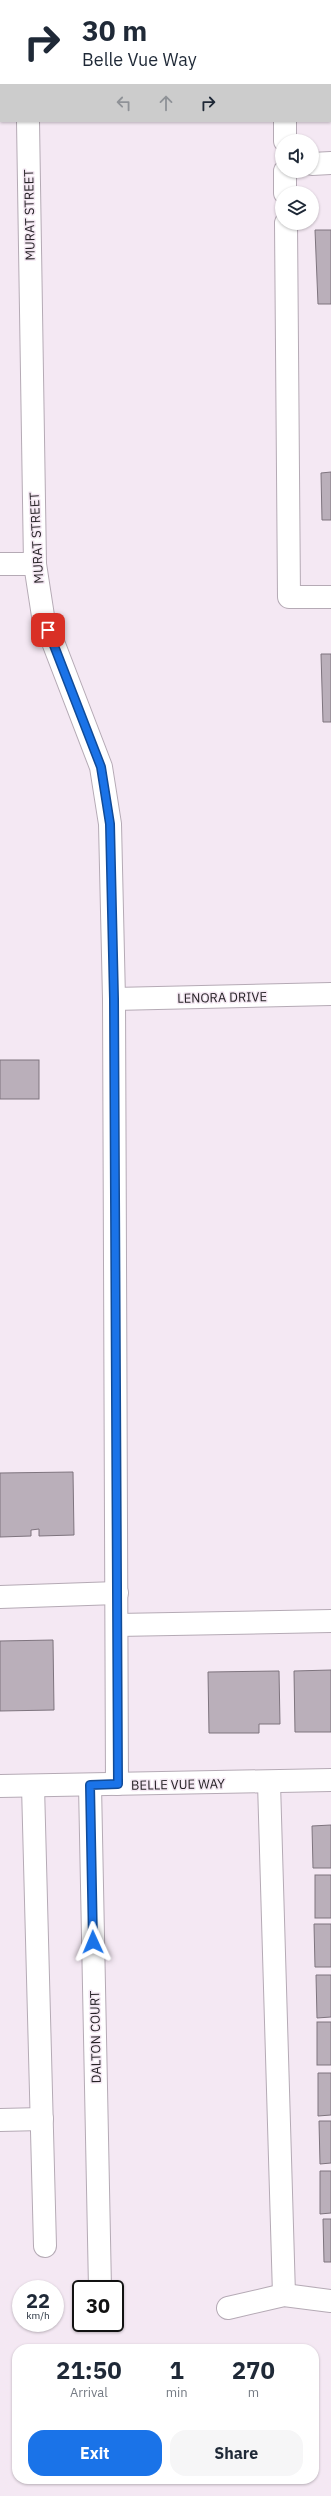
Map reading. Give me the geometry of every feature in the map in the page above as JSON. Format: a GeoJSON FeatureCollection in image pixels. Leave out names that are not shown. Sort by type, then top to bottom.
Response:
{"type":"FeatureCollection","features":[{"type":"Feature","properties":{"kind":"street","name":"MURAT STREET"},"geometry":{"type":"LineString","coordinates":[[28,122],[35,564],[43,616],[101,767],[110,824],[114,999],[118,1784]]}},
{"type":"Feature","properties":{"kind":"street"},"geometry":{"type":"LineString","coordinates":[[285,122],[285,134]]}},
{"type":"Feature","properties":{"kind":"street"},"geometry":{"type":"LineString","coordinates":[[319,164],[331,163]]}},
{"type":"Feature","properties":{"kind":"street"},"geometry":{"type":"LineString","coordinates":[[286,230],[289,597],[331,596]]}},
{"type":"Feature","properties":{"kind":"street"},"geometry":{"type":"LineString","coordinates":[[0,564],[35,564]]}},
{"type":"Feature","properties":{"kind":"street","name":"LENORA DRIVE"},"geometry":{"type":"LineString","coordinates":[[114,999],[331,994]]}},
{"type":"Feature","properties":{"kind":"street"},"geometry":{"type":"LineString","coordinates":[[0,1597],[117,1593]]}},
{"type":"Feature","properties":{"kind":"street"},"geometry":{"type":"LineString","coordinates":[[117,1625],[331,1622]]}},
{"type":"Feature","properties":{"kind":"street","name":"BELLE VUE WAY"},"geometry":{"type":"LineString","coordinates":[[0,1786],[269,1783],[331,1780]]}},
{"type":"Feature","properties":{"kind":"street"},"geometry":{"type":"LineString","coordinates":[[269,1783],[284,2295]]}},
{"type":"Feature","properties":{"kind":"street","name":"DALTON COURT"},"geometry":{"type":"LineString","coordinates":[[90,1785],[100,2280]]}},
{"type":"Feature","properties":{"kind":"street"},"geometry":{"type":"LineString","coordinates":[[33,1786],[45,2246]]}},
{"type":"Feature","properties":{"kind":"street"},"geometry":{"type":"LineString","coordinates":[[0,2120],[42,2119]]}},
{"type":"Feature","properties":{"kind":"street"},"geometry":{"type":"LineString","coordinates":[[228,2308],[284,2295],[331,2301]]}},
{"type":"Feature","properties":{"kind":"building"},"geometry":{"type":"Polygon","coordinates":[[[315,230],[331,230],[331,304],[318,304],[315,230]]]}},
{"type":"Feature","properties":{"kind":"building"},"geometry":{"type":"Polygon","coordinates":[[[331,472],[331,520],[322,520],[321,473],[331,472]]]}},
{"type":"Feature","properties":{"kind":"building"},"geometry":{"type":"Polygon","coordinates":[[[321,654],[331,654],[331,722],[323,722],[321,654]]]}},
{"type":"Feature","properties":{"kind":"building"},"geometry":{"type":"Polygon","coordinates":[[[0,1060],[39,1060],[39,1099],[0,1099],[0,1060]]]}},
{"type":"Feature","properties":{"kind":"building"},"geometry":{"type":"Polygon","coordinates":[[[73,1472],[74,1535],[39,1536],[39,1529],[31,1530],[31,1536],[0,1537],[0,1473],[73,1472]]]}},
{"type":"Feature","properties":{"kind":"building"},"geometry":{"type":"Polygon","coordinates":[[[53,1640],[54,1710],[0,1711],[0,1641],[53,1640]]]}},
{"type":"Feature","properties":{"kind":"building"},"geometry":{"type":"Polygon","coordinates":[[[331,1670],[331,1732],[295,1732],[294,1671],[331,1670]]]}},
{"type":"Feature","properties":{"kind":"building"},"geometry":{"type":"Polygon","coordinates":[[[279,1671],[280,1724],[259,1724],[259,1733],[209,1733],[208,1672],[279,1671]]]}},
{"type":"Feature","properties":{"kind":"building"},"geometry":{"type":"Polygon","coordinates":[[[331,1825],[331,1868],[313,1868],[312,1826],[331,1825]]]}},
{"type":"Feature","properties":{"kind":"building"},"geometry":{"type":"Polygon","coordinates":[[[315,1875],[331,1875],[331,1918],[315,1918],[315,1875]]]}},
{"type":"Feature","properties":{"kind":"building"},"geometry":{"type":"Polygon","coordinates":[[[314,1924],[331,1924],[331,1967],[315,1967],[314,1924]]]}},
{"type":"Feature","properties":{"kind":"building"},"geometry":{"type":"Polygon","coordinates":[[[316,1975],[331,1975],[331,2017],[317,2018],[316,1975]]]}},
{"type":"Feature","properties":{"kind":"building"},"geometry":{"type":"Polygon","coordinates":[[[317,2022],[331,2022],[331,2065],[317,2065],[317,2022]]]}},
{"type":"Feature","properties":{"kind":"building"},"geometry":{"type":"Polygon","coordinates":[[[318,2073],[331,2073],[331,2115],[318,2116],[318,2073]]]}},
{"type":"Feature","properties":{"kind":"building"},"geometry":{"type":"Polygon","coordinates":[[[319,2121],[331,2121],[331,2163],[320,2164],[319,2121]]]}},
{"type":"Feature","properties":{"kind":"building"},"geometry":{"type":"Polygon","coordinates":[[[320,2171],[331,2171],[331,2213],[320,2214],[320,2171]]]}},
{"type":"Feature","properties":{"kind":"building"},"geometry":{"type":"Polygon","coordinates":[[[323,2219],[331,2219],[331,2262],[324,2262],[323,2219]]]}},
{"type":"Feature","properties":{"kind":"route"},"geometry":{"type":"LineString","coordinates":[[48,630],[101,767],[110,824],[114,999],[118,1784],[90,1785],[93,1942]]}}]}
